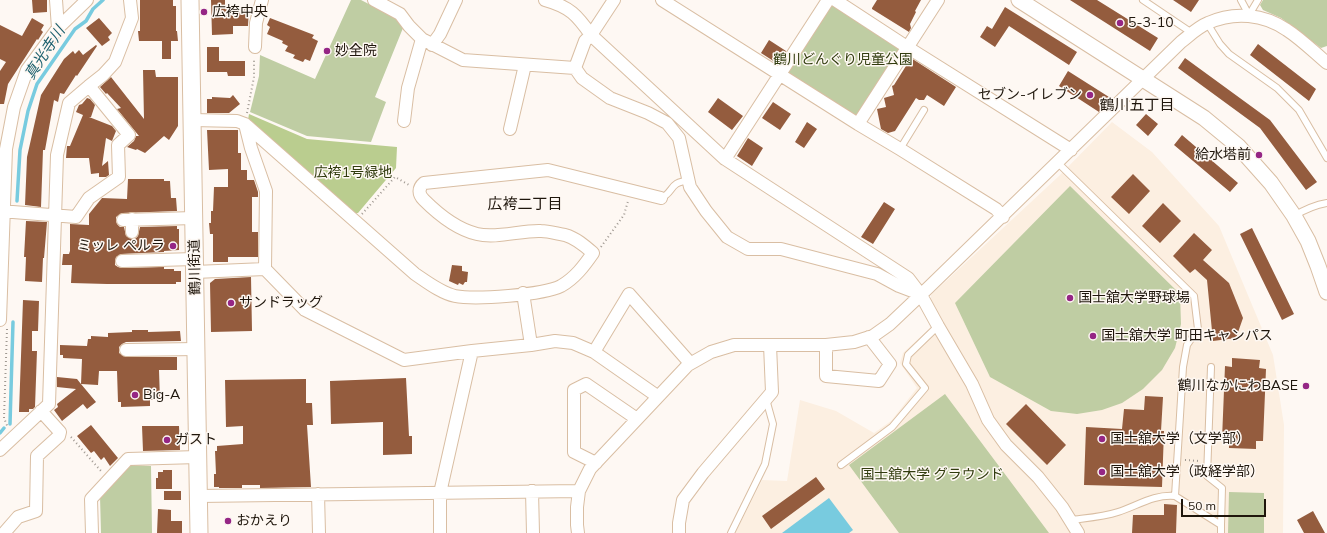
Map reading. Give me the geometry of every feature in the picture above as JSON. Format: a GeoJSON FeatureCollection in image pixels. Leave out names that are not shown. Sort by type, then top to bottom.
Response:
{"type":"FeatureCollection","features":[{"type":"Feature","properties":{"kind":"main road","name":"鶴川街道"},"geometry":{"type":"LineString","coordinates":[[190,0],[199,533]]}},
{"type":"Feature","properties":{"kind":"street"},"geometry":{"type":"LineString","coordinates":[[56,0],[58,28]]}},
{"type":"Feature","properties":{"kind":"street"},"geometry":{"type":"LineString","coordinates":[[0,320],[2,211],[6,149],[14,107],[27,70],[58,28],[86,0]]}},
{"type":"Feature","properties":{"kind":"street"},"geometry":{"type":"LineString","coordinates":[[0,450],[49,404],[57,155],[68,103],[103,75],[115,62],[132,18],[130,0]]}},
{"type":"Feature","properties":{"kind":"street"},"geometry":{"type":"LineString","coordinates":[[255,47],[256,23],[262,0]]}},
{"type":"Feature","properties":{"kind":"street"},"geometry":{"type":"LineString","coordinates":[[374,0],[400,14],[409,26],[427,42],[463,60],[575,68]]}},
{"type":"Feature","properties":{"kind":"street"},"geometry":{"type":"LineString","coordinates":[[404,121],[408,88],[427,42],[440,34],[456,0]]}},
{"type":"Feature","properties":{"kind":"street"},"geometry":{"type":"LineString","coordinates":[[545,0],[566,7],[579,18],[591,35],[725,159],[908,278],[921,295],[972,384],[988,420],[1006,445],[1038,477],[1062,507],[1078,533]]}},
{"type":"Feature","properties":{"kind":"street"},"geometry":{"type":"LineString","coordinates":[[575,68],[585,41],[591,35],[614,0]]}},
{"type":"Feature","properties":{"kind":"street"},"geometry":{"type":"LineString","coordinates":[[662,0],[900,149],[996,210],[1003,216]]}},
{"type":"Feature","properties":{"kind":"street"},"geometry":{"type":"LineString","coordinates":[[725,159],[828,0]]}},
{"type":"Feature","properties":{"kind":"street"},"geometry":{"type":"LineString","coordinates":[[835,0],[1071,150]]}},
{"type":"Feature","properties":{"kind":"street"},"geometry":{"type":"LineString","coordinates":[[858,124],[938,0]]}},
{"type":"Feature","properties":{"kind":"street"},"geometry":{"type":"LineString","coordinates":[[1019,0],[1204,118],[1238,146],[1271,183],[1294,216],[1308,241],[1327,292]]}},
{"type":"Feature","properties":{"kind":"street"},"geometry":{"type":"LineString","coordinates":[[578,533],[577,507],[579,491],[590,469],[657,396],[690,364],[711,352],[734,345],[826,345],[854,342],[873,336],[890,324],[921,295],[1144,80],[1181,42],[1207,23],[1233,16],[1249,15],[1269,20],[1287,30],[1327,63]]}},
{"type":"Feature","properties":{"kind":"street"},"geometry":{"type":"LineString","coordinates":[[510,129],[525,65]]}},
{"type":"Feature","properties":{"kind":"street"},"geometry":{"type":"LineString","coordinates":[[575,68],[582,78],[610,98],[648,113],[667,123],[679,138],[690,187],[706,211],[727,237],[748,249],[781,249],[877,274],[899,286],[921,295]]}},
{"type":"Feature","properties":{"kind":"street"},"geometry":{"type":"LineString","coordinates":[[2,211],[55,214],[76,217],[89,198],[119,177],[118,145],[129,135],[89,86]]}},
{"type":"Feature","properties":{"kind":"street"},"geometry":{"type":"LineString","coordinates":[[193,120],[237,121],[245,124],[415,274],[435,287],[454,296],[474,298],[547,291],[562,285],[578,274],[593,253],[584,244],[568,236],[541,231],[500,235],[478,234],[455,226],[422,198],[419,190],[420,186],[424,183],[548,170],[661,198]]}},
{"type":"Feature","properties":{"kind":"street"},"geometry":{"type":"LineString","coordinates":[[245,124],[251,148],[266,191],[265,269]]}},
{"type":"Feature","properties":{"kind":"street"},"geometry":{"type":"LineString","coordinates":[[132,232],[127,219],[194,218]]}},
{"type":"Feature","properties":{"kind":"street"},"geometry":{"type":"LineString","coordinates":[[122,261],[265,269],[305,310],[404,360],[555,341],[573,343],[594,352],[657,396]]}},
{"type":"Feature","properties":{"kind":"street"},"geometry":{"type":"LineString","coordinates":[[523,293],[531,345]]}},
{"type":"Feature","properties":{"kind":"street"},"geometry":{"type":"LineString","coordinates":[[594,352],[629,294],[690,364]]}},
{"type":"Feature","properties":{"kind":"street"},"geometry":{"type":"LineString","coordinates":[[826,345],[826,376],[879,381],[890,364],[869,337]]}},
{"type":"Feature","properties":{"kind":"street"},"geometry":{"type":"LineString","coordinates":[[679,533],[679,523],[683,500],[703,473],[772,392],[770,345]]}},
{"type":"Feature","properties":{"kind":"street"},"geometry":{"type":"LineString","coordinates":[[126,350],[196,349]]}},
{"type":"Feature","properties":{"kind":"street"},"geometry":{"type":"LineString","coordinates":[[440,533],[440,493],[472,351]]}},
{"type":"Feature","properties":{"kind":"street"},"geometry":{"type":"LineString","coordinates":[[596,463],[574,452],[574,390],[586,384],[637,419]]}},
{"type":"Feature","properties":{"kind":"street"},"geometry":{"type":"LineString","coordinates":[[4,533],[18,517],[36,511],[37,456],[59,436],[60,432],[41,411]]}},
{"type":"Feature","properties":{"kind":"street"},"geometry":{"type":"LineString","coordinates":[[92,533],[91,499],[128,459],[198,457]]}},
{"type":"Feature","properties":{"kind":"street"},"geometry":{"type":"LineString","coordinates":[[199,496],[579,491]]}},
{"type":"Feature","properties":{"kind":"street"},"geometry":{"type":"LineString","coordinates":[[532,492],[533,533]]}},
{"type":"Feature","properties":{"kind":"street"},"geometry":{"type":"LineString","coordinates":[[318,494],[319,533]]}},
{"type":"Feature","properties":{"kind":"lane"},"geometry":{"type":"LineString","coordinates":[[1143,0],[1192,33]]}},
{"type":"Feature","properties":{"kind":"lane"},"geometry":{"type":"LineString","coordinates":[[1241,0],[1249,15]]}},
{"type":"Feature","properties":{"kind":"lane"},"geometry":{"type":"LineString","coordinates":[[1249,15],[1258,0]]}},
{"type":"Feature","properties":{"kind":"lane"},"geometry":{"type":"LineString","coordinates":[[1207,23],[1220,44],[1229,54],[1277,88],[1299,110],[1327,158]]}},
{"type":"Feature","properties":{"kind":"lane"},"geometry":{"type":"LineString","coordinates":[[900,149],[924,110]]}},
{"type":"Feature","properties":{"kind":"lane"},"geometry":{"type":"LineString","coordinates":[[1058,163],[1194,296],[1198,330],[1187,345],[1183,367],[1175,496]]}},
{"type":"Feature","properties":{"kind":"lane"},"geometry":{"type":"LineString","coordinates":[[661,198],[666,197],[673,186],[681,181],[689,181]]}},
{"type":"Feature","properties":{"kind":"lane"},"geometry":{"type":"LineString","coordinates":[[1294,216],[1304,210],[1320,204],[1327,204]]}},
{"type":"Feature","properties":{"kind":"lane"},"geometry":{"type":"LineString","coordinates":[[841,465],[892,427],[925,388],[906,364],[908,354],[938,326]]}},
{"type":"Feature","properties":{"kind":"lane"},"geometry":{"type":"LineString","coordinates":[[1212,368],[1207,476],[1222,488],[1221,533]]}},
{"type":"Feature","properties":{"kind":"lane"},"geometry":{"type":"LineString","coordinates":[[731,533],[765,464],[773,424],[766,399]]}},
{"type":"Feature","properties":{"kind":"lane"},"geometry":{"type":"LineString","coordinates":[[1071,520],[1117,512],[1152,498],[1165,495],[1175,496],[1221,525]]}},
{"type":"Feature","properties":{"kind":"path"},"geometry":{"type":"LineString","coordinates":[[245,124],[254,77],[255,47]]}},
{"type":"Feature","properties":{"kind":"path"},"geometry":{"type":"LineString","coordinates":[[366,210],[395,177],[419,190]]}},
{"type":"Feature","properties":{"kind":"path"},"geometry":{"type":"LineString","coordinates":[[602,246],[624,215],[626,206]]}},
{"type":"Feature","properties":{"kind":"path"},"geometry":{"type":"LineString","coordinates":[[60,432],[66,432],[108,480]]}},
{"type":"Feature","properties":{"kind":"path"},"geometry":{"type":"LineString","coordinates":[[1177,459],[1208,461]]}},
{"type":"Feature","properties":{"kind":"shaded area","name":"国士舘大学 町田キャンパス"},"geometry":{"type":"Polygon","coordinates":[[[1112,122],[1152,152],[1219,226],[1273,355],[1284,425],[1283,533],[735,533],[762,480],[787,481],[800,400],[836,411],[874,433],[891,421],[917,388],[900,363],[903,353],[941,318],[931,303],[931,295],[1059,176],[1112,122]]]}},
{"type":"Feature","properties":{"kind":"green space","name":"妙全院"},"geometry":{"type":"Polygon","coordinates":[[[351,0],[361,0],[398,19],[403,28],[375,97],[386,102],[371,142],[307,136],[250,112],[259,76],[260,55],[315,79],[351,0]]]}},
{"type":"Feature","properties":{"kind":"green space"},"geometry":{"type":"Polygon","coordinates":[[[1263,0],[1327,0],[1327,46],[1321,48],[1281,18],[1263,10],[1260,5],[1263,0]]]}},
{"type":"Feature","properties":{"kind":"green space","name":"鶴川どんぐり児童公園"},"geometry":{"type":"Polygon","coordinates":[[[831,1],[903,49],[858,121],[783,72],[831,1]]]}},
{"type":"Feature","properties":{"kind":"green space","name":"広袴1号緑地"},"geometry":{"type":"Polygon","coordinates":[[[249,114],[307,139],[397,147],[396,168],[358,213],[353,213],[248,120],[249,114]]]}},
{"type":"Feature","properties":{"kind":"green space","name":"国士舘大学野球場"},"geometry":{"type":"Polygon","coordinates":[[[1070,186],[1180,294],[1181,324],[1175,348],[1162,370],[1143,389],[1122,403],[1102,410],[1077,414],[1051,411],[990,377],[955,303],[1070,186]]]}},
{"type":"Feature","properties":{"kind":"green space","name":"国士舘大学 グラウンド"},"geometry":{"type":"Polygon","coordinates":[[[945,394],[1049,533],[899,533],[849,465],[945,394]]]}},
{"type":"Feature","properties":{"kind":"green space"},"geometry":{"type":"Polygon","coordinates":[[[130,465],[151,466],[152,533],[101,533],[100,496],[130,465]]]}},
{"type":"Feature","properties":{"kind":"green space"},"geometry":{"type":"Polygon","coordinates":[[[1229,492],[1264,493],[1264,533],[1228,533],[1229,492]]]}},
{"type":"Feature","properties":{"kind":"water"},"geometry":{"type":"Polygon","coordinates":[[[829,498],[853,530],[849,533],[782,533],[829,498]]]}},
{"type":"Feature","properties":{"kind":"building"},"geometry":{"type":"Polygon","coordinates":[[[32,0],[47,0],[47,12],[33,13],[32,0]]]}},
{"type":"Feature","properties":{"kind":"building"},"geometry":{"type":"Polygon","coordinates":[[[140,0],[173,0],[173,6],[176,6],[176,31],[178,41],[171,41],[171,59],[162,59],[162,41],[139,41],[138,31],[140,31],[140,0]]]}},
{"type":"Feature","properties":{"kind":"building"},"geometry":{"type":"Polygon","coordinates":[[[211,0],[225,0],[225,8],[249,8],[248,26],[233,26],[233,34],[212,35],[211,0]]]}},
{"type":"Feature","properties":{"kind":"building"},"geometry":{"type":"Polygon","coordinates":[[[877,0],[921,0],[910,24],[911,28],[909,32],[872,9],[877,0]]]}},
{"type":"Feature","properties":{"kind":"building","name":"5-3-10"},"geometry":{"type":"Polygon","coordinates":[[[1070,0],[1097,0],[1158,38],[1150,51],[1070,0]]]}},
{"type":"Feature","properties":{"kind":"building"},"geometry":{"type":"Polygon","coordinates":[[[1173,0],[1199,0],[1191,12],[1173,0]]]}},
{"type":"Feature","properties":{"kind":"building"},"geometry":{"type":"Polygon","coordinates":[[[1005,7],[1077,52],[1069,65],[1009,26],[995,47],[980,37],[987,26],[992,29],[1005,7]]]}},
{"type":"Feature","properties":{"kind":"building"},"geometry":{"type":"Polygon","coordinates":[[[32,18],[44,25],[41,30],[43,32],[8,84],[4,104],[0,104],[0,71],[6,62],[0,59],[0,25],[22,36],[32,18]]]}},
{"type":"Feature","properties":{"kind":"building"},"geometry":{"type":"Polygon","coordinates":[[[99,18],[112,33],[108,37],[110,40],[102,46],[86,28],[99,18]]]}},
{"type":"Feature","properties":{"kind":"building"},"geometry":{"type":"Polygon","coordinates":[[[270,18],[314,35],[312,38],[318,41],[310,61],[305,59],[303,62],[293,58],[295,55],[285,51],[288,46],[282,43],[283,41],[267,34],[270,27],[267,25],[270,18]]]}},
{"type":"Feature","properties":{"kind":"building"},"geometry":{"type":"Polygon","coordinates":[[[769,40],[786,51],[778,64],[761,53],[769,40]]]}},
{"type":"Feature","properties":{"kind":"building"},"geometry":{"type":"Polygon","coordinates":[[[1258,44],[1316,89],[1309,101],[1250,55],[1258,44]]]}},
{"type":"Feature","properties":{"kind":"building"},"geometry":{"type":"Polygon","coordinates":[[[96,45],[97,46],[64,94],[60,93],[58,102],[54,100],[45,150],[43,150],[41,207],[25,205],[27,157],[41,95],[64,59],[73,51],[75,54],[79,50],[83,55],[96,45]]]}},
{"type":"Feature","properties":{"kind":"building"},"geometry":{"type":"Polygon","coordinates":[[[207,47],[219,47],[219,61],[245,61],[245,76],[228,76],[227,72],[207,72],[207,47]]]}},
{"type":"Feature","properties":{"kind":"building"},"geometry":{"type":"Polygon","coordinates":[[[911,58],[956,87],[944,106],[927,95],[924,100],[919,100],[916,98],[895,131],[888,133],[881,129],[877,109],[886,107],[884,98],[894,95],[892,86],[911,58]]]}},
{"type":"Feature","properties":{"kind":"building"},"geometry":{"type":"Polygon","coordinates":[[[1185,58],[1270,120],[1317,182],[1306,190],[1260,128],[1178,68],[1185,58]]]}},
{"type":"Feature","properties":{"kind":"building"},"geometry":{"type":"Polygon","coordinates":[[[143,70],[155,70],[156,77],[178,77],[178,126],[169,140],[164,136],[145,153],[137,149],[127,147],[134,141],[136,136],[139,136],[117,109],[121,108],[100,87],[111,77],[144,119],[143,70]]]}},
{"type":"Feature","properties":{"kind":"building"},"geometry":{"type":"Polygon","coordinates":[[[1068,71],[1109,97],[1099,112],[1059,86],[1068,71]]]}},
{"type":"Feature","properties":{"kind":"building"},"geometry":{"type":"Polygon","coordinates":[[[233,95],[240,104],[229,113],[207,113],[207,99],[212,99],[212,97],[230,98],[233,95]]]}},
{"type":"Feature","properties":{"kind":"building"},"geometry":{"type":"Polygon","coordinates":[[[87,98],[90,99],[95,105],[91,117],[89,117],[112,126],[116,131],[112,141],[106,138],[102,166],[108,161],[109,175],[106,177],[99,177],[99,173],[91,174],[89,158],[66,158],[67,146],[70,146],[83,115],[76,112],[79,105],[82,104],[87,98]]]}},
{"type":"Feature","properties":{"kind":"building"},"geometry":{"type":"Polygon","coordinates":[[[718,98],[743,116],[732,130],[708,112],[718,98]]]}},
{"type":"Feature","properties":{"kind":"building"},"geometry":{"type":"Polygon","coordinates":[[[773,102],[791,114],[780,130],[762,118],[773,102]]]}},
{"type":"Feature","properties":{"kind":"building"},"geometry":{"type":"Polygon","coordinates":[[[1146,114],[1158,124],[1148,136],[1136,125],[1146,114]]]}},
{"type":"Feature","properties":{"kind":"building"},"geometry":{"type":"Polygon","coordinates":[[[807,122],[817,129],[804,148],[795,142],[807,122]]]}},
{"type":"Feature","properties":{"kind":"building"},"geometry":{"type":"Polygon","coordinates":[[[207,130],[238,130],[238,153],[241,153],[241,170],[247,170],[247,180],[254,180],[258,192],[258,197],[252,197],[252,232],[258,232],[258,257],[228,257],[228,262],[213,262],[213,234],[210,234],[209,223],[211,223],[211,211],[213,211],[214,187],[228,187],[228,169],[209,170],[207,130]]]}},
{"type":"Feature","properties":{"kind":"building"},"geometry":{"type":"Polygon","coordinates":[[[1182,135],[1238,183],[1230,192],[1174,145],[1182,135]]]}},
{"type":"Feature","properties":{"kind":"building"},"geometry":{"type":"Polygon","coordinates":[[[748,138],[763,148],[752,166],[737,156],[748,138]]]}},
{"type":"Feature","properties":{"kind":"building"},"geometry":{"type":"Polygon","coordinates":[[[1133,174],[1150,191],[1129,214],[1111,197],[1133,174]]]}},
{"type":"Feature","properties":{"kind":"building"},"geometry":{"type":"Polygon","coordinates":[[[128,179],[164,179],[164,181],[170,181],[171,198],[176,198],[177,211],[122,213],[116,217],[117,224],[120,227],[124,227],[126,236],[132,239],[135,239],[138,236],[140,227],[177,226],[177,229],[179,229],[179,250],[121,254],[116,257],[115,265],[122,268],[164,267],[164,269],[174,269],[174,271],[181,271],[181,282],[176,282],[176,284],[71,283],[72,265],[62,265],[63,254],[69,254],[70,251],[70,224],[89,225],[89,214],[102,198],[127,199],[128,179]]]}},
{"type":"Feature","properties":{"kind":"building"},"geometry":{"type":"Polygon","coordinates":[[[884,202],[895,209],[873,244],[861,237],[884,202]]]}},
{"type":"Feature","properties":{"kind":"building"},"geometry":{"type":"Polygon","coordinates":[[[1163,203],[1181,221],[1160,243],[1142,226],[1163,203]]]}},
{"type":"Feature","properties":{"kind":"building"},"geometry":{"type":"Polygon","coordinates":[[[26,221],[47,222],[42,282],[25,281],[26,257],[24,257],[26,221]]]}},
{"type":"Feature","properties":{"kind":"building"},"geometry":{"type":"Polygon","coordinates":[[[1252,228],[1294,314],[1282,320],[1240,234],[1252,228]]]}},
{"type":"Feature","properties":{"kind":"building"},"geometry":{"type":"Polygon","coordinates":[[[1194,233],[1212,250],[1203,260],[1229,283],[1243,318],[1236,338],[1213,341],[1207,280],[1195,269],[1190,273],[1173,256],[1194,233]]]}},
{"type":"Feature","properties":{"kind":"building"},"geometry":{"type":"Polygon","coordinates":[[[452,265],[462,266],[462,271],[468,272],[467,282],[463,285],[459,283],[458,285],[449,281],[452,265]]]}},
{"type":"Feature","properties":{"kind":"building"},"geometry":{"type":"Polygon","coordinates":[[[251,277],[252,331],[211,332],[210,283],[215,279],[251,277]]]}},
{"type":"Feature","properties":{"kind":"building"},"geometry":{"type":"Polygon","coordinates":[[[23,300],[39,301],[38,331],[32,331],[32,351],[37,351],[35,407],[33,409],[29,409],[29,412],[19,412],[23,300]]]}},
{"type":"Feature","properties":{"kind":"building"},"geometry":{"type":"Polygon","coordinates":[[[132,330],[148,330],[148,332],[180,331],[181,341],[126,342],[119,347],[119,353],[126,357],[177,357],[177,370],[159,370],[160,400],[150,400],[150,406],[121,407],[121,402],[118,402],[117,371],[99,371],[98,385],[81,384],[82,359],[63,358],[63,355],[60,355],[60,345],[87,346],[88,339],[91,339],[91,336],[108,337],[108,333],[132,332],[132,330]]]}},
{"type":"Feature","properties":{"kind":"building"},"geometry":{"type":"Polygon","coordinates":[[[1232,358],[1260,360],[1259,368],[1266,369],[1263,441],[1256,441],[1256,449],[1229,448],[1229,440],[1222,439],[1225,366],[1232,367],[1232,358]]]}},
{"type":"Feature","properties":{"kind":"building"},"geometry":{"type":"Polygon","coordinates":[[[57,377],[77,379],[96,402],[87,409],[83,404],[62,421],[54,410],[58,407],[57,404],[76,389],[57,387],[57,377]]]}},
{"type":"Feature","properties":{"kind":"building"},"geometry":{"type":"Polygon","coordinates":[[[406,378],[409,436],[412,436],[412,454],[383,455],[383,422],[331,424],[330,381],[406,378]]]}},
{"type":"Feature","properties":{"kind":"building"},"geometry":{"type":"Polygon","coordinates":[[[306,379],[306,403],[312,403],[313,425],[307,425],[311,487],[260,488],[260,485],[242,485],[242,488],[214,487],[214,474],[216,474],[215,451],[217,451],[217,446],[243,444],[243,426],[226,427],[225,380],[306,379]]]}},
{"type":"Feature","properties":{"kind":"building"},"geometry":{"type":"Polygon","coordinates":[[[1145,396],[1163,397],[1161,431],[1164,431],[1162,487],[1084,485],[1086,427],[1122,429],[1124,409],[1144,410],[1145,396]]]}},
{"type":"Feature","properties":{"kind":"building"},"geometry":{"type":"Polygon","coordinates":[[[1026,404],[1066,445],[1047,465],[1006,424],[1026,404]]]}},
{"type":"Feature","properties":{"kind":"building"},"geometry":{"type":"Polygon","coordinates":[[[91,425],[118,458],[110,466],[104,457],[101,460],[94,451],[91,453],[77,436],[91,425]]]}},
{"type":"Feature","properties":{"kind":"building"},"geometry":{"type":"Polygon","coordinates":[[[142,426],[179,426],[180,450],[143,451],[142,426]]]}},
{"type":"Feature","properties":{"kind":"building"},"geometry":{"type":"Polygon","coordinates":[[[163,470],[172,470],[172,489],[156,489],[156,478],[158,478],[158,472],[163,472],[163,470]]]}},
{"type":"Feature","properties":{"kind":"building"},"geometry":{"type":"Polygon","coordinates":[[[816,477],[825,489],[771,529],[762,516],[816,477]]]}},
{"type":"Feature","properties":{"kind":"building"},"geometry":{"type":"Polygon","coordinates":[[[164,491],[181,491],[181,500],[164,500],[164,491]]]}},
{"type":"Feature","properties":{"kind":"building"},"geometry":{"type":"Polygon","coordinates":[[[1164,504],[1177,505],[1176,533],[1132,533],[1133,515],[1164,515],[1164,504]]]}},
{"type":"Feature","properties":{"kind":"building"},"geometry":{"type":"Polygon","coordinates":[[[158,509],[171,510],[171,521],[182,521],[182,533],[157,533],[158,509]]]}},
{"type":"Feature","properties":{"kind":"building"},"geometry":{"type":"Polygon","coordinates":[[[1313,511],[1325,533],[1304,533],[1297,520],[1313,511]]]}},
{"type":"Feature","properties":{"kind":"waterway","name":"真光寺川"},"geometry":{"type":"LineString","coordinates":[[17,201],[20,150],[28,111],[37,84],[75,29],[86,21],[93,9],[103,0]]}},
{"type":"Feature","properties":{"kind":"waterway","name":"真光寺川"},"geometry":{"type":"LineString","coordinates":[[10,424],[13,322]]}},
{"type":"Feature","properties":{"kind":"waterway","name":"真光寺川"},"geometry":{"type":"LineString","coordinates":[[0,433],[4,428]]}},
{"type":"Feature","properties":{"kind":"place","name":"広袴中央"},"geometry":{"type":"Point","coordinates":[204,12]}},
{"type":"Feature","properties":{"kind":"place","name":"5-3-10"},"geometry":{"type":"Point","coordinates":[1120,23]}},
{"type":"Feature","properties":{"kind":"place","name":"妙全院"},"geometry":{"type":"Point","coordinates":[327,51]}},
{"type":"Feature","properties":{"kind":"place","name":"セブン-イレブン"},"geometry":{"type":"Point","coordinates":[1090,95]}},
{"type":"Feature","properties":{"kind":"place","name":"給水塔前"},"geometry":{"type":"Point","coordinates":[1259,155]}},
{"type":"Feature","properties":{"kind":"place","name":"ミッレ ぺルラ"},"geometry":{"type":"Point","coordinates":[173,246]}},
{"type":"Feature","properties":{"kind":"place","name":"国士舘大学野球場"},"geometry":{"type":"Point","coordinates":[1070,298]}},
{"type":"Feature","properties":{"kind":"place","name":"サンドラッグ"},"geometry":{"type":"Point","coordinates":[231,303]}},
{"type":"Feature","properties":{"kind":"place","name":"国士舘大学 町田キャンパス"},"geometry":{"type":"Point","coordinates":[1093,336]}},
{"type":"Feature","properties":{"kind":"place","name":"鶴川なかにわBASE"},"geometry":{"type":"Point","coordinates":[1306,386]}},
{"type":"Feature","properties":{"kind":"place","name":"Big-A"},"geometry":{"type":"Point","coordinates":[135,395]}},
{"type":"Feature","properties":{"kind":"place","name":"国士舘大学（文学部）"},"geometry":{"type":"Point","coordinates":[1102,439]}},
{"type":"Feature","properties":{"kind":"place","name":"ガスト"},"geometry":{"type":"Point","coordinates":[167,440]}},
{"type":"Feature","properties":{"kind":"place","name":"国士舘大学（政経学部）"},"geometry":{"type":"Point","coordinates":[1102,472]}},
{"type":"Feature","properties":{"kind":"place","name":"おかえり"},"geometry":{"type":"Point","coordinates":[228,521]}},
{"type":"Feature","properties":{"kind":"district","name":"鶴川五丁目"},"geometry":{"type":"Point","coordinates":[1137,105]}},
{"type":"Feature","properties":{"kind":"district","name":"広袴二丁目"},"geometry":{"type":"Point","coordinates":[525,204]}}]}
